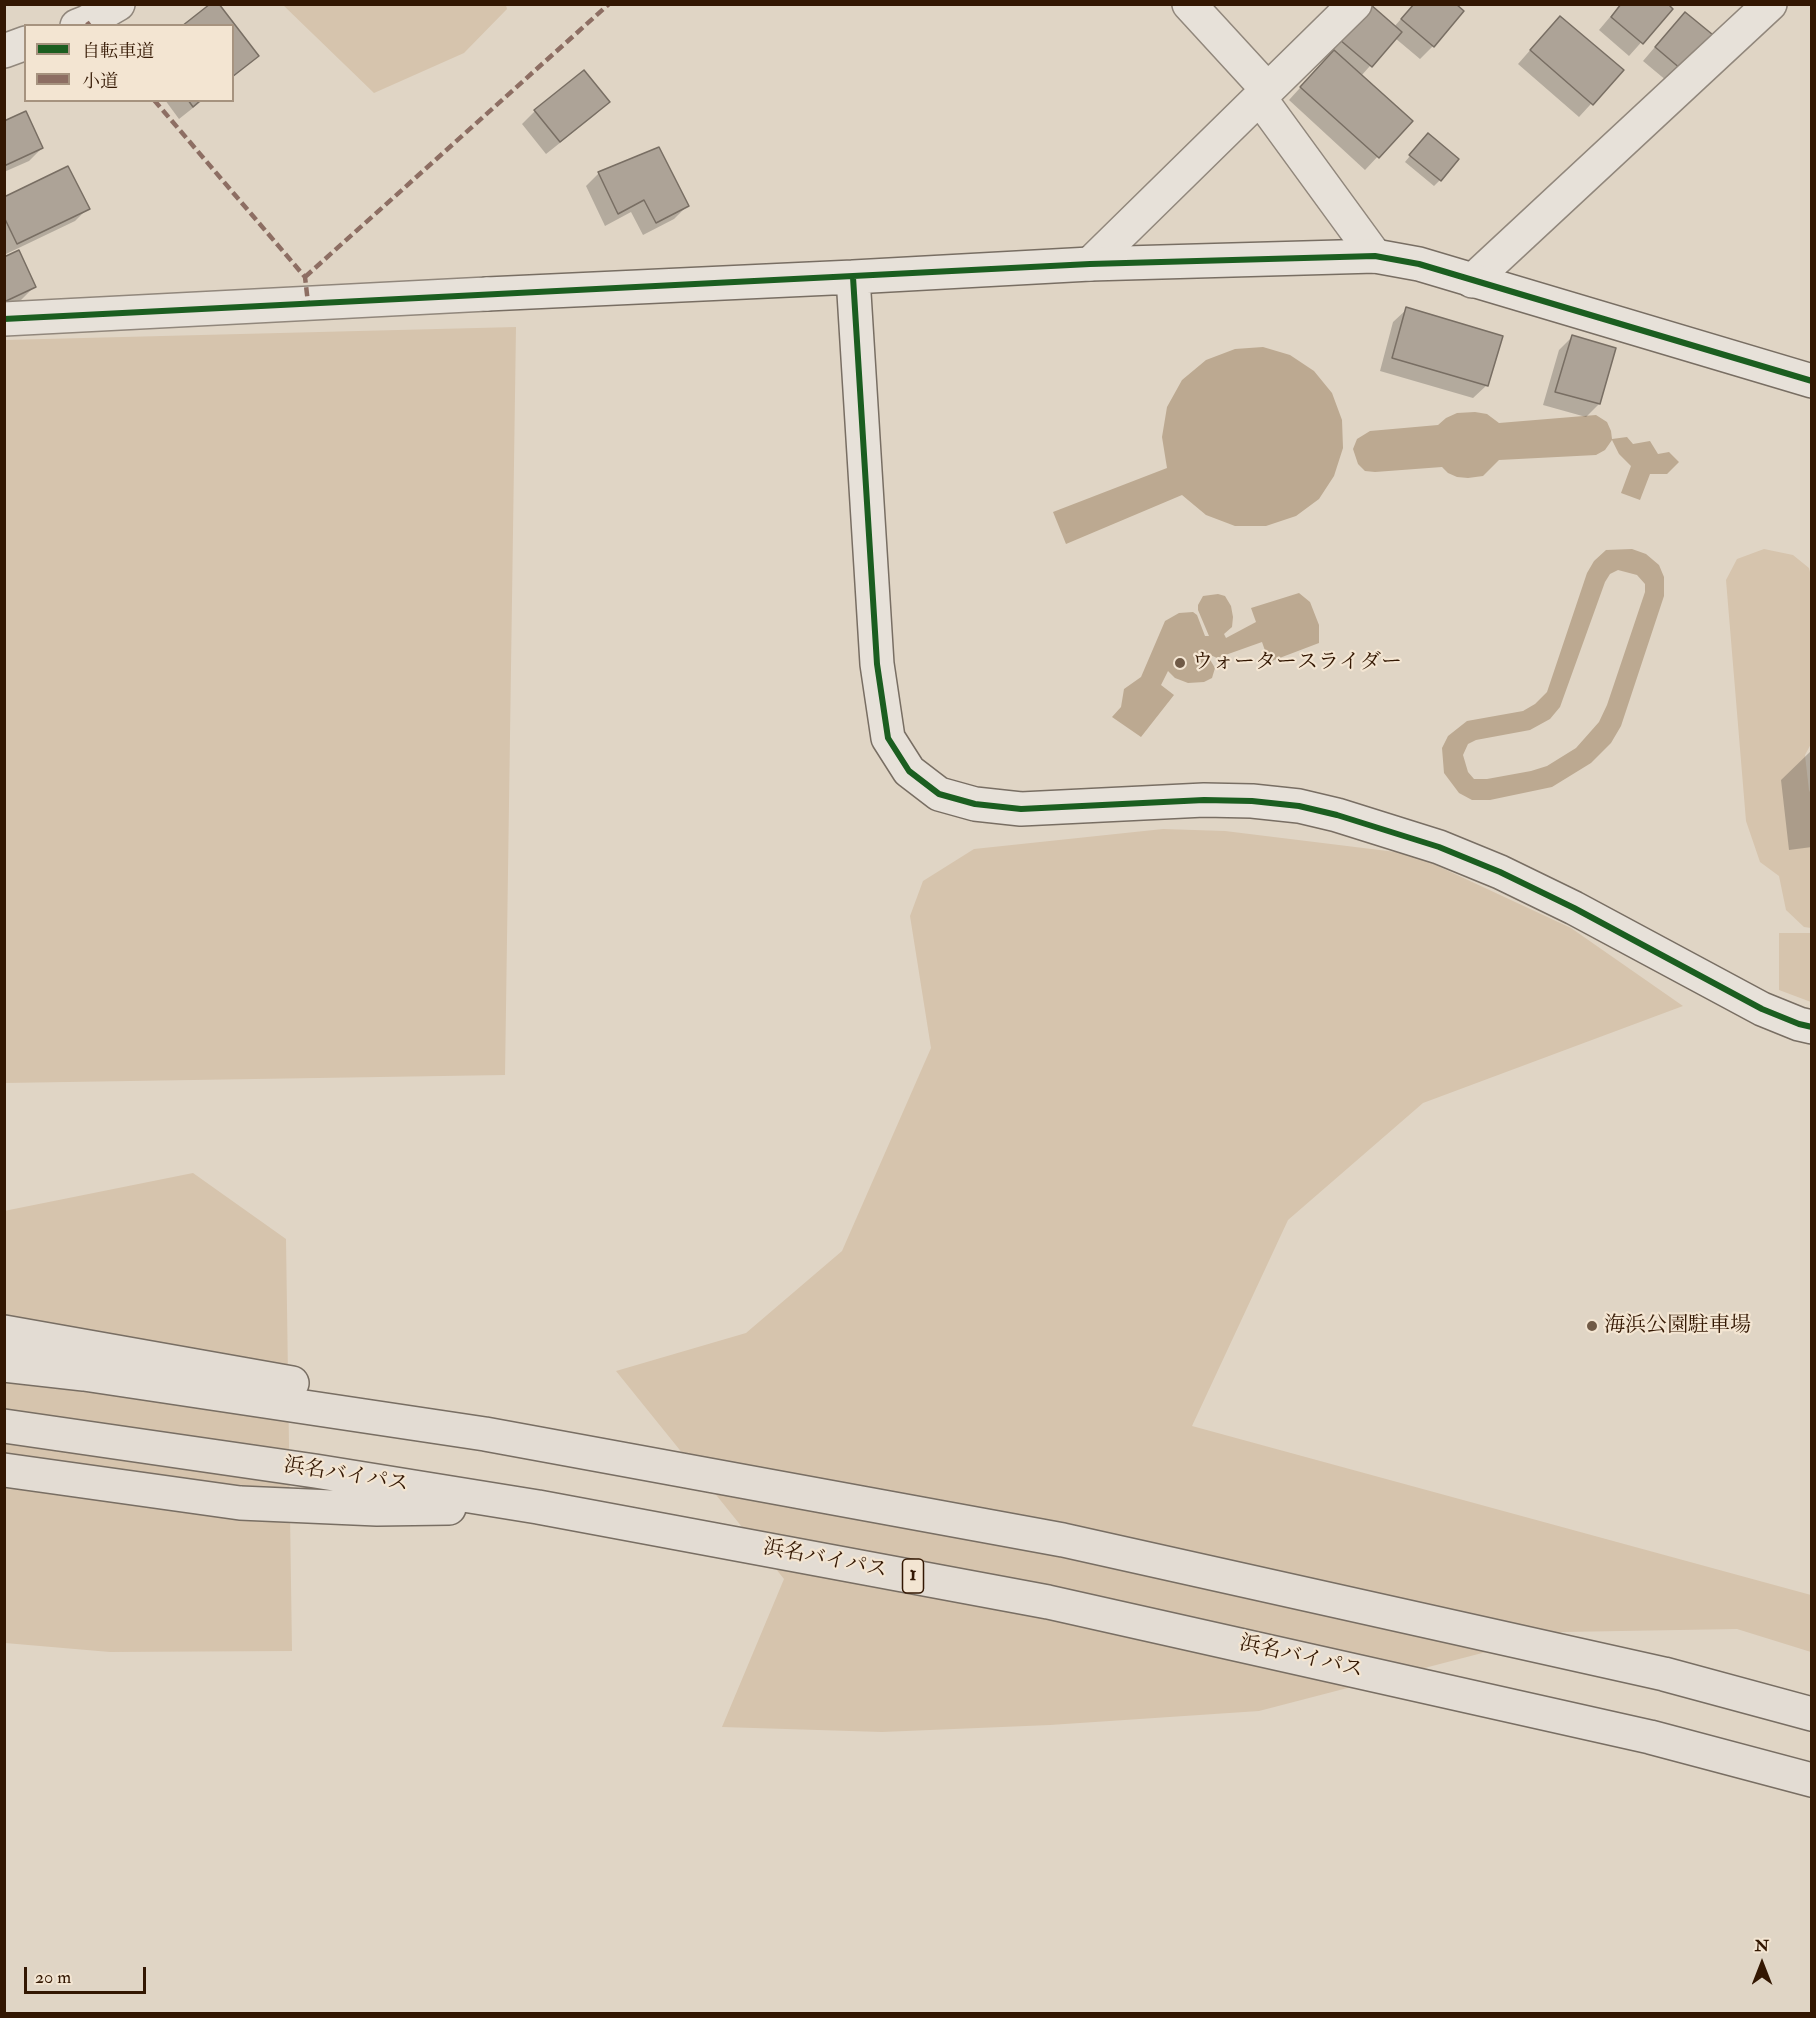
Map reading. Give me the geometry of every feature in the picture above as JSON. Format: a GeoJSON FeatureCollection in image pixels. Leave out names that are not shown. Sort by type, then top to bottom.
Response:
{"type":"FeatureCollection","features":[{"type":"Feature","properties":{"kind":"highway"},"geometry":{"type":"LineString","coordinates":[[4,1332],[340,1392],[485,1434]]}},
{"type":"Feature","properties":{"kind":"highway"},"geometry":{"type":"LineString","coordinates":[[4,1365],[84,1374],[485,1434],[1064,1540],[1664,1674],[1812,1714]]}},
{"type":"Feature","properties":{"kind":"highway","name":"浜名バイパス"},"geometry":{"type":"LineString","coordinates":[[4,1426],[292,1467],[538,1507],[1048,1602],[1650,1737],[1812,1780]]}},
{"type":"Feature","properties":{"kind":"highway"},"geometry":{"type":"LineString","coordinates":[[4,1470],[240,1503],[377,1509],[538,1507]]}},
{"type":"Feature","properties":{"kind":"street"},"geometry":{"type":"LineString","coordinates":[[82,24],[118,4]]}},
{"type":"Feature","properties":{"kind":"street"},"geometry":{"type":"LineString","coordinates":[[1189,4],[1263,93],[1375,256]]}},
{"type":"Feature","properties":{"kind":"street"},"geometry":{"type":"LineString","coordinates":[[1090,264],[1355,4]]}},
{"type":"Feature","properties":{"kind":"street"},"geometry":{"type":"LineString","coordinates":[[1472,281],[1770,4]]}},
{"type":"Feature","properties":{"kind":"street"},"geometry":{"type":"LineString","coordinates":[[4,51],[24,45]]}},
{"type":"Feature","properties":{"kind":"street"},"geometry":{"type":"LineString","coordinates":[[4,319],[1090,264],[1375,256],[1419,264],[1812,381]]}},
{"type":"Feature","properties":{"kind":"street"},"geometry":{"type":"LineString","coordinates":[[853,277],[877,664],[888,738],[909,771],[939,794],[975,804],[1021,809],[1204,800],[1252,801],[1299,806],[1337,815],[1439,848],[1500,872],[1574,908],[1762,1009],[1812,1027]]}},
{"type":"Feature","properties":{"kind":"shaded area"},"geometry":{"type":"Polygon","coordinates":[[[283,5],[506,5],[507,9],[464,53],[374,93],[283,5]]]}},
{"type":"Feature","properties":{"kind":"shaded area"},"geometry":{"type":"Polygon","coordinates":[[[516,327],[505,1075],[5,1083],[5,340],[516,327]]]}},
{"type":"Feature","properties":{"kind":"shaded area"},"geometry":{"type":"Polygon","coordinates":[[[1263,347],[1290,355],[1314,371],[1332,393],[1342,420],[1343,448],[1334,476],[1319,499],[1296,516],[1266,526],[1235,526],[1206,515],[1182,495],[1066,544],[1053,512],[1167,468],[1162,437],[1167,407],[1182,380],[1206,360],[1235,349],[1263,347]]]}},
{"type":"Feature","properties":{"kind":"shaded area"},"geometry":{"type":"Polygon","coordinates":[[[1457,413],[1487,414],[1499,423],[1596,415],[1607,422],[1612,439],[1627,437],[1633,444],[1650,441],[1658,454],[1669,452],[1679,462],[1667,474],[1650,474],[1640,500],[1621,493],[1631,466],[1619,454],[1612,440],[1605,450],[1596,455],[1499,460],[1483,476],[1468,478],[1457,477],[1442,467],[1375,472],[1365,471],[1358,464],[1353,449],[1357,439],[1370,431],[1438,425],[1457,413]]]}},
{"type":"Feature","properties":{"kind":"shaded area"},"geometry":{"type":"Polygon","coordinates":[[[1632,549],[1646,554],[1659,565],[1664,577],[1664,596],[1621,726],[1611,743],[1591,763],[1552,787],[1490,800],[1472,800],[1459,793],[1444,773],[1442,748],[1448,736],[1467,721],[1523,711],[1535,704],[1547,692],[1587,573],[1594,561],[1606,550],[1632,549]],[[1618,570],[1610,574],[1605,582],[1560,707],[1550,719],[1530,730],[1476,740],[1468,744],[1463,755],[1468,772],[1474,779],[1487,779],[1547,766],[1576,748],[1599,722],[1607,705],[1645,592],[1645,584],[1637,575],[1618,570]]]}},
{"type":"Feature","properties":{"kind":"shaded area"},"geometry":{"type":"Polygon","coordinates":[[[1764,549],[1793,555],[1809,568],[1811,576],[1812,742],[1805,755],[1809,790],[1812,796],[1811,928],[1804,927],[1786,910],[1779,876],[1760,862],[1746,821],[1726,580],[1737,559],[1764,549]]]}},
{"type":"Feature","properties":{"kind":"shaded area","name":"ウォータースライダー"},"geometry":{"type":"Polygon","coordinates":[[[1299,593],[1310,602],[1319,625],[1319,643],[1269,662],[1262,642],[1217,658],[1206,653],[1215,668],[1212,678],[1204,682],[1188,683],[1175,678],[1168,671],[1161,685],[1174,695],[1141,737],[1112,717],[1121,707],[1124,689],[1141,677],[1165,621],[1179,613],[1193,612],[1197,615],[1205,636],[1209,636],[1198,605],[1203,596],[1218,594],[1225,596],[1231,606],[1233,617],[1232,627],[1224,634],[1226,638],[1256,622],[1251,608],[1299,593]]]}},
{"type":"Feature","properties":{"kind":"shaded area"},"geometry":{"type":"Polygon","coordinates":[[[1163,829],[1225,831],[1412,854],[1571,928],[1683,1006],[1423,1103],[1288,1220],[1192,1426],[1811,1595],[1811,1652],[1737,1629],[1563,1632],[1259,1711],[1050,1725],[882,1732],[722,1727],[784,1579],[616,1371],[746,1333],[842,1251],[931,1048],[910,916],[923,881],[974,849],[1163,829]]]}},
{"type":"Feature","properties":{"kind":"shaded area"},"geometry":{"type":"Polygon","coordinates":[[[1779,933],[1811,933],[1811,1002],[1779,990],[1779,933]]]}},
{"type":"Feature","properties":{"kind":"shaded area"},"geometry":{"type":"Polygon","coordinates":[[[193,1173],[286,1239],[292,1651],[110,1652],[5,1643],[4,1211],[193,1173]]]}},
{"type":"Feature","properties":{"kind":"building"},"geometry":{"type":"Polygon","coordinates":[[[210,4],[219,4],[259,56],[234,75],[234,24],[185,24],[210,4]]]}},
{"type":"Feature","properties":{"kind":"building"},"geometry":{"type":"Polygon","coordinates":[[[1370,4],[1402,32],[1372,67],[1340,40],[1370,4]]]}},
{"type":"Feature","properties":{"kind":"building"},"geometry":{"type":"Polygon","coordinates":[[[1414,4],[1456,4],[1464,11],[1434,47],[1401,19],[1414,4]]]}},
{"type":"Feature","properties":{"kind":"building"},"geometry":{"type":"Polygon","coordinates":[[[1621,4],[1668,4],[1673,9],[1643,44],[1611,17],[1621,4]]]}},
{"type":"Feature","properties":{"kind":"building"},"geometry":{"type":"Polygon","coordinates":[[[1685,12],[1718,39],[1688,75],[1655,47],[1685,12]]]}},
{"type":"Feature","properties":{"kind":"building"},"geometry":{"type":"Polygon","coordinates":[[[1560,16],[1624,70],[1593,105],[1530,50],[1560,16]]]}},
{"type":"Feature","properties":{"kind":"building"},"geometry":{"type":"Polygon","coordinates":[[[1334,50],[1413,121],[1379,158],[1300,87],[1334,50]]]}},
{"type":"Feature","properties":{"kind":"building"},"geometry":{"type":"Polygon","coordinates":[[[584,70],[610,102],[560,142],[534,110],[584,70]]]}},
{"type":"Feature","properties":{"kind":"building"},"geometry":{"type":"Polygon","coordinates":[[[189,102],[199,102],[193,107],[189,102]]]}},
{"type":"Feature","properties":{"kind":"building"},"geometry":{"type":"Polygon","coordinates":[[[26,111],[43,148],[4,166],[4,121],[26,111]]]}},
{"type":"Feature","properties":{"kind":"building"},"geometry":{"type":"Polygon","coordinates":[[[1428,133],[1459,159],[1441,181],[1409,155],[1428,133]]]}},
{"type":"Feature","properties":{"kind":"building"},"geometry":{"type":"Polygon","coordinates":[[[659,147],[689,206],[656,223],[644,200],[618,214],[598,172],[659,147]]]}},
{"type":"Feature","properties":{"kind":"building"},"geometry":{"type":"Polygon","coordinates":[[[68,166],[90,209],[17,244],[4,217],[4,197],[68,166]]]}},
{"type":"Feature","properties":{"kind":"building"},"geometry":{"type":"Polygon","coordinates":[[[19,250],[36,287],[4,302],[4,257],[19,250]]]}},
{"type":"Feature","properties":{"kind":"building"},"geometry":{"type":"Polygon","coordinates":[[[1406,307],[1503,336],[1488,386],[1392,358],[1406,307]]]}},
{"type":"Feature","properties":{"kind":"building"},"geometry":{"type":"Polygon","coordinates":[[[1572,335],[1616,348],[1600,404],[1555,392],[1572,335]]]}},
{"type":"Feature","properties":{"kind":"marked path"},"geometry":{"type":"LineString","coordinates":[[305,277],[609,4]]}},
{"type":"Feature","properties":{"kind":"marked path"},"geometry":{"type":"LineString","coordinates":[[156,102],[305,277],[308,303]]}},
{"type":"Feature","properties":{"kind":"cycle path"},"geometry":{"type":"LineString","coordinates":[[4,319],[1090,264],[1375,256],[1419,264],[1812,381]]}},
{"type":"Feature","properties":{"kind":"cycle path"},"geometry":{"type":"LineString","coordinates":[[853,277],[877,664],[888,738],[909,771],[939,794],[975,804],[1021,809],[1204,800],[1252,801],[1299,806],[1337,815],[1439,847],[1500,872],[1574,908],[1762,1009],[1812,1027]]}},
{"type":"Feature","properties":{"kind":"place","name":"ウォータースライダー"},"geometry":{"type":"Point","coordinates":[1180,663]}},
{"type":"Feature","properties":{"kind":"place","name":"海浜公園駐車場"},"geometry":{"type":"Point","coordinates":[1592,1326]}}]}
